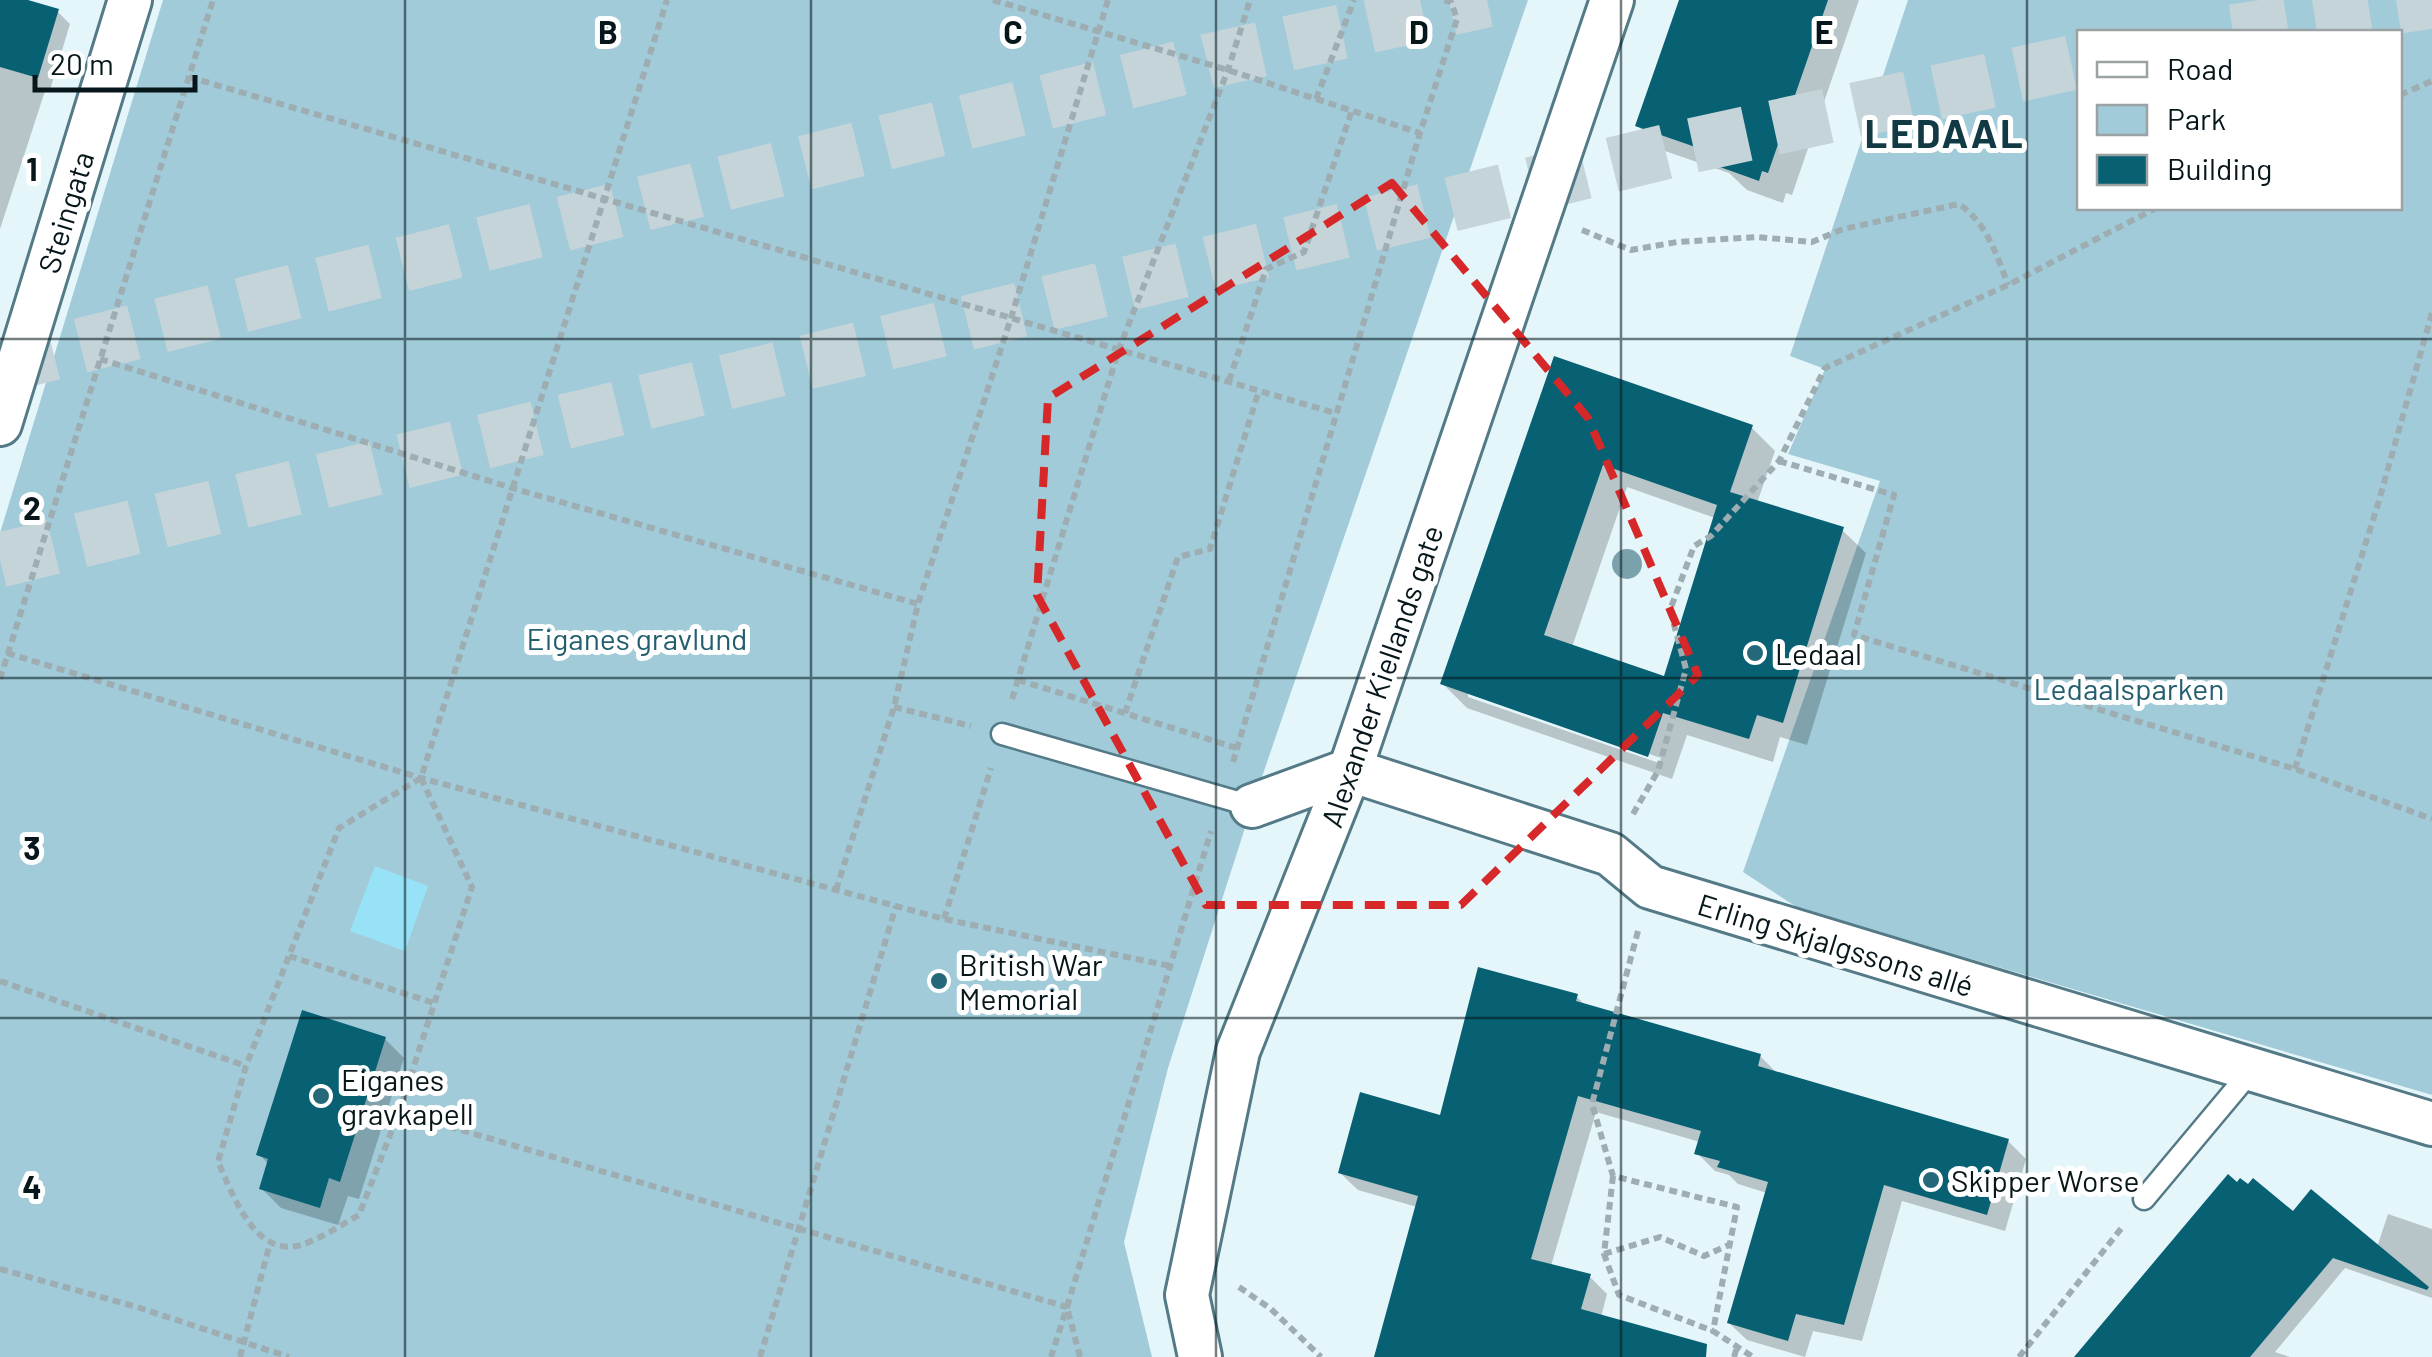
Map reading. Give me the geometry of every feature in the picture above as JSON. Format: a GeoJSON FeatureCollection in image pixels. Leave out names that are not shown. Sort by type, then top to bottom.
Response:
{"type":"FeatureCollection","features":[{"type":"Feature","properties":{"kind":"street","name":"Steingata"},"geometry":{"type":"LineString","coordinates":[[0,424],[130,0]]}},
{"type":"Feature","properties":{"kind":"street","name":"Alexander Kiellands gate"},"geometry":{"type":"LineString","coordinates":[[1200,1357],[1187,1296],[1238,1050],[1350,770],[1612,0]]}},
{"type":"Feature","properties":{"kind":"street"},"geometry":{"type":"LineString","coordinates":[[1237,802],[1350,770]]}},
{"type":"Feature","properties":{"kind":"street","name":"Erling Skjalgssons allé"},"geometry":{"type":"LineString","coordinates":[[1350,770],[1610,854],[1650,886],[2432,1124]]}},
{"type":"Feature","properties":{"kind":"lane"},"geometry":{"type":"LineString","coordinates":[[1002,734],[1237,802]]}},
{"type":"Feature","properties":{"kind":"lane"},"geometry":{"type":"LineString","coordinates":[[2144,1200],[2251,1070]]}},
{"type":"Feature","properties":{"kind":"path"},"geometry":{"type":"LineString","coordinates":[[0,679],[213,0]]}},
{"type":"Feature","properties":{"kind":"path"},"geometry":{"type":"LineString","coordinates":[[421,778],[472,888],[399,1112],[359,1215],[300,1246],[270,1243],[248,1225],[218,1162],[246,1066],[339,828],[421,778],[666,0]]}},
{"type":"Feature","properties":{"kind":"path"},"geometry":{"type":"LineString","coordinates":[[993,0],[1228,70],[1420,133]]}},
{"type":"Feature","properties":{"kind":"path"},"geometry":{"type":"LineString","coordinates":[[836,890],[894,706],[918,604],[1108,0]]}},
{"type":"Feature","properties":{"kind":"path"},"geometry":{"type":"LineString","coordinates":[[944,920],[1120,349],[1228,70],[1250,0]]}},
{"type":"Feature","properties":{"kind":"path"},"geometry":{"type":"LineString","coordinates":[[1316,99],[1353,0]]}},
{"type":"Feature","properties":{"kind":"path"},"geometry":{"type":"LineString","coordinates":[[1050,1357],[1170,966],[1237,802],[1237,748],[1420,133],[1458,19],[1451,2],[1443,0]]}},
{"type":"Feature","properties":{"kind":"path"},"geometry":{"type":"LineString","coordinates":[[189,77],[1336,412]]}},
{"type":"Feature","properties":{"kind":"path"},"geometry":{"type":"LineString","coordinates":[[2402,93],[2432,81]]}},
{"type":"Feature","properties":{"kind":"path"},"geometry":{"type":"LineString","coordinates":[[1229,382],[1266,269],[1304,252],[1352,110]]}},
{"type":"Feature","properties":{"kind":"path"},"geometry":{"type":"LineString","coordinates":[[1539,212],[1631,250],[1757,236],[1812,242],[1843,228],[1959,204],[1974,214],[2008,285]]}},
{"type":"Feature","properties":{"kind":"path"},"geometry":{"type":"LineString","coordinates":[[1610,854],[1658,771],[1686,669],[1670,610],[1694,546],[1711,536],[1779,461],[1825,368],[2008,285],[2152,210]]}},
{"type":"Feature","properties":{"kind":"path"},"geometry":{"type":"LineString","coordinates":[[2294,769],[2378,504],[2432,313]]}},
{"type":"Feature","properties":{"kind":"path"},"geometry":{"type":"LineString","coordinates":[[100,359],[512,488],[918,604]]}},
{"type":"Feature","properties":{"kind":"path"},"geometry":{"type":"LineString","coordinates":[[1125,713],[1178,556],[1210,549],[1259,390]]}},
{"type":"Feature","properties":{"kind":"path"},"geometry":{"type":"LineString","coordinates":[[1779,461],[1894,495],[1854,635],[2294,769],[2432,819]]}},
{"type":"Feature","properties":{"kind":"path"},"geometry":{"type":"LineString","coordinates":[[6,653],[421,778],[944,920],[1170,966]]}},
{"type":"Feature","properties":{"kind":"path"},"geometry":{"type":"LineString","coordinates":[[1018,680],[1237,748]]}},
{"type":"Feature","properties":{"kind":"path"},"geometry":{"type":"LineString","coordinates":[[894,706],[1002,734]]}},
{"type":"Feature","properties":{"kind":"path"},"geometry":{"type":"LineString","coordinates":[[1650,886],[1592,1104],[1613,1176],[1604,1254],[1619,1294],[1713,1332],[1753,1357]]}},
{"type":"Feature","properties":{"kind":"path"},"geometry":{"type":"LineString","coordinates":[[760,1357],[896,906]]}},
{"type":"Feature","properties":{"kind":"path"},"geometry":{"type":"LineString","coordinates":[[289,956],[434,1003]]}},
{"type":"Feature","properties":{"kind":"path"},"geometry":{"type":"LineString","coordinates":[[0,981],[246,1066]]}},
{"type":"Feature","properties":{"kind":"path"},"geometry":{"type":"LineString","coordinates":[[399,1112],[1066,1307]]}},
{"type":"Feature","properties":{"kind":"path"},"geometry":{"type":"LineString","coordinates":[[1613,1176],[1737,1208],[1713,1332]]}},
{"type":"Feature","properties":{"kind":"path"},"geometry":{"type":"LineString","coordinates":[[2019,1357],[2144,1200]]}},
{"type":"Feature","properties":{"kind":"path"},"geometry":{"type":"LineString","coordinates":[[1604,1254],[1660,1237],[1704,1256],[1730,1245]]}},
{"type":"Feature","properties":{"kind":"path"},"geometry":{"type":"LineString","coordinates":[[240,1357],[270,1243]]}},
{"type":"Feature","properties":{"kind":"path"},"geometry":{"type":"LineString","coordinates":[[1195,1256],[1270,1309],[1322,1357]]}},
{"type":"Feature","properties":{"kind":"path"},"geometry":{"type":"LineString","coordinates":[[0,1269],[137,1307],[289,1357]]}},
{"type":"Feature","properties":{"kind":"path"},"geometry":{"type":"LineString","coordinates":[[1066,1307],[1080,1357]]}},
{"type":"Feature","properties":{"kind":"path"},"geometry":{"type":"LineString","coordinates":[[1734,1357],[1737,1347]]}},
{"type":"Feature","properties":{"kind":"highlighted area"},"geometry":{"type":"Polygon","coordinates":[[[1392,183],[1588,418],[1698,675],[1461,905],[1206,905],[1037,595],[1048,398],[1392,183]]]}},
{"type":"Feature","properties":{"kind":"green space","name":"Eiganes gravlund"},"geometry":{"type":"Polygon","coordinates":[[[163,0],[1528,0],[1252,806],[1168,1068],[1124,1242],[1152,1357],[0,1357],[0,533],[163,0]]]}},
{"type":"Feature","properties":{"kind":"green space","name":"Ledaalsparken"},"geometry":{"type":"Polygon","coordinates":[[[1908,0],[2432,0],[2432,1095],[1798,908],[1743,872],[1880,481],[1788,454],[1825,369],[1790,356],[1908,0]]]}},
{"type":"Feature","properties":{"kind":"shaded area"},"geometry":{"type":"Polygon","coordinates":[[[375,866],[428,886],[405,951],[350,931],[375,866]]]}},
{"type":"Feature","properties":{"kind":"building"},"geometry":{"type":"Polygon","coordinates":[[[0,0],[28,0],[59,9],[38,78],[0,67],[0,0]]]}},
{"type":"Feature","properties":{"kind":"building"},"geometry":{"type":"Polygon","coordinates":[[[1679,0],[1828,0],[1768,173],[1762,171],[1759,181],[1720,167],[1724,157],[1635,126],[1679,0]]]}},
{"type":"Feature","properties":{"kind":"building"},"geometry":{"type":"Polygon","coordinates":[[[1554,356],[1753,425],[1730,492],[1844,527],[1783,723],[1757,715],[1749,739],[1663,713],[1648,757],[1440,684],[1554,356]],[[1603,465],[1544,635],[1664,676],[1717,505],[1603,465]]]}},
{"type":"Feature","properties":{"kind":"building"},"geometry":{"type":"Polygon","coordinates":[[[1478,967],[1578,994],[1576,1001],[1761,1054],[1758,1066],[2009,1139],[1987,1215],[1884,1185],[1844,1325],[1796,1314],[1788,1341],[1727,1323],[1768,1182],[1717,1167],[1720,1161],[1694,1154],[1701,1131],[1578,1096],[1531,1259],[1591,1274],[1581,1309],[1707,1344],[1706,1357],[1374,1357],[1418,1196],[1338,1173],[1360,1092],[1440,1115],[1478,967]]]}},
{"type":"Feature","properties":{"kind":"building","name":"Eiganes gravkapell"},"geometry":{"type":"Polygon","coordinates":[[[302,1010],[386,1037],[340,1182],[329,1178],[320,1208],[259,1189],[268,1159],[256,1155],[302,1010]]]}},
{"type":"Feature","properties":{"kind":"building"},"geometry":{"type":"Polygon","coordinates":[[[2228,1174],[2237,1182],[2240,1178],[2248,1184],[2253,1178],[2293,1211],[2311,1189],[2429,1287],[2427,1290],[2333,1258],[2250,1357],[2074,1357],[2228,1174]]]}},
{"type":"Feature","properties":{"kind":"tunnel"},"geometry":{"type":"LineString","coordinates":[[0,366],[1208,61],[1487,0]]}},
{"type":"Feature","properties":{"kind":"tunnel"},"geometry":{"type":"LineString","coordinates":[[2246,30],[2432,1]]}},
{"type":"Feature","properties":{"kind":"tunnel"},"geometry":{"type":"LineString","coordinates":[[0,560],[1685,147],[2077,62]]}},
{"type":"Feature","properties":{"kind":"place","name":"Ledaal"},"geometry":{"type":"Point","coordinates":[1755,653]}},
{"type":"Feature","properties":{"kind":"place","name":"British War Memorial"},"geometry":{"type":"Point","coordinates":[939,981]}},
{"type":"Feature","properties":{"kind":"place","name":"Eiganes gravkapell"},"geometry":{"type":"Point","coordinates":[321,1096]}},
{"type":"Feature","properties":{"kind":"place","name":"Skipper Worse"},"geometry":{"type":"Point","coordinates":[1931,1180]}},
{"type":"Feature","properties":{"kind":"district","name":"LEDAAL"},"geometry":{"type":"Point","coordinates":[1945,132]}}]}
